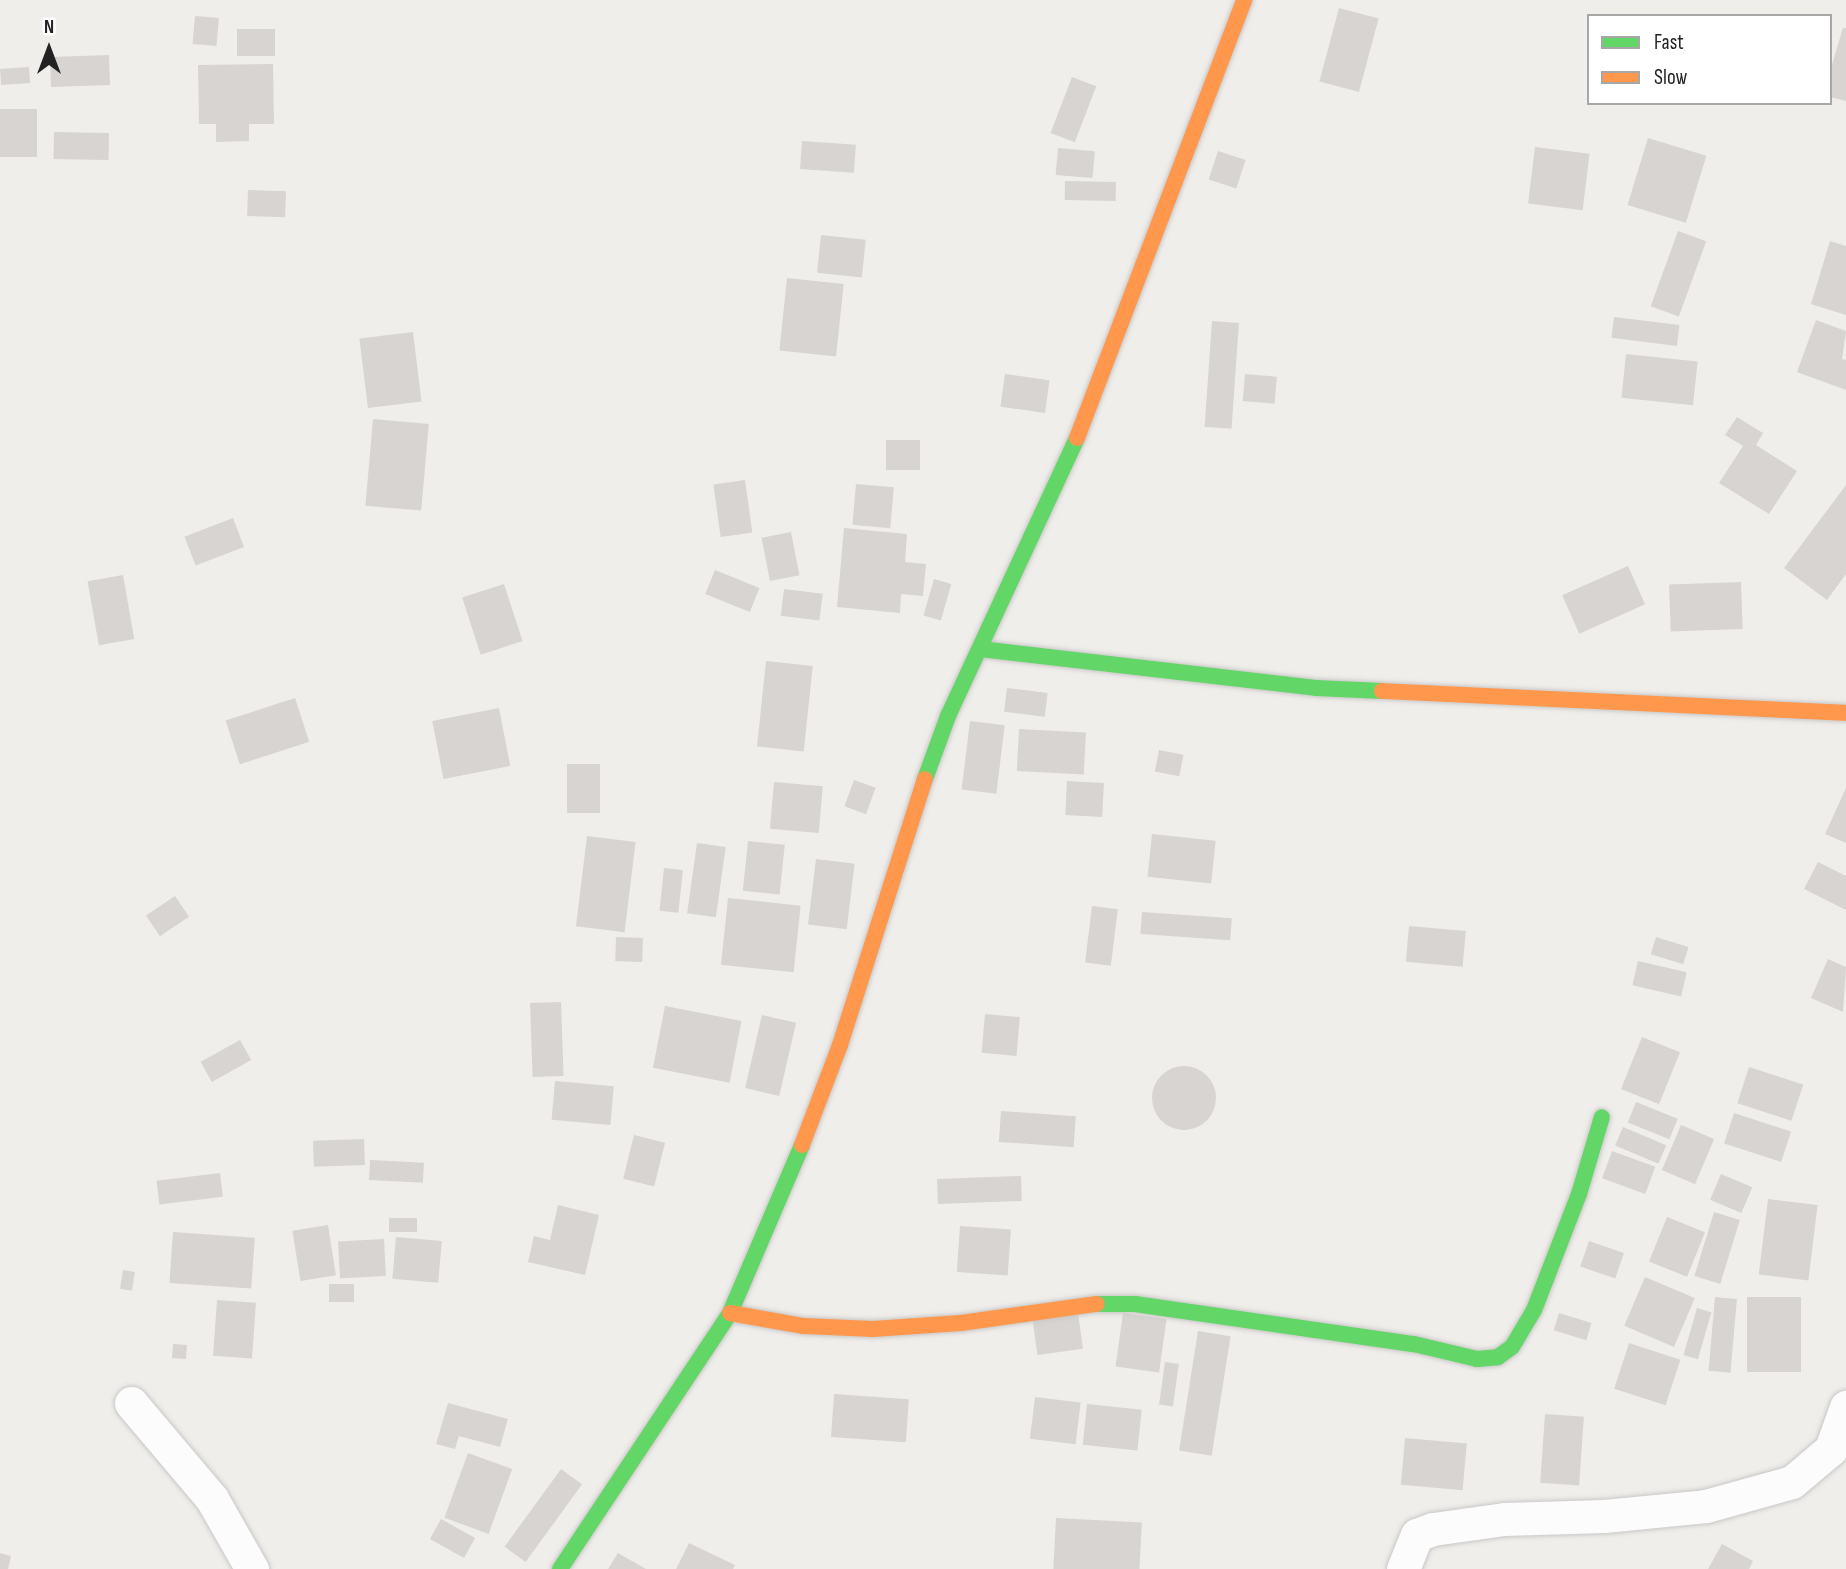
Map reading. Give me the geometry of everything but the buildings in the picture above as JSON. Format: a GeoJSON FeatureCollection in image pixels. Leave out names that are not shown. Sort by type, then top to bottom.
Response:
{"type":"FeatureCollection","features":[{"type":"Feature","properties":{"kind":"street"},"geometry":{"type":"LineString","coordinates":[[560,1569],[730,1313],[772,1223],[835,1058],[903,842],[948,716],[1079,433],[1244,0]]}},
{"type":"Feature","properties":{"kind":"street"},"geometry":{"type":"LineString","coordinates":[[980,649],[1317,688],[1846,713]]}},
{"type":"Feature","properties":{"kind":"street"},"geometry":{"type":"LineString","coordinates":[[730,1313],[804,1326],[873,1329],[961,1323],[1103,1303],[1135,1304],[1414,1344],[1476,1359],[1497,1357],[1512,1347],[1534,1310],[1579,1194],[1602,1117]]}},
{"type":"Feature","properties":{"kind":"street"},"geometry":{"type":"LineString","coordinates":[[131,1403],[212,1499],[252,1569]]}},
{"type":"Feature","properties":{"kind":"street"},"geometry":{"type":"LineString","coordinates":[[1403,1569],[1417,1535],[1433,1529],[1504,1519],[1604,1516],[1706,1506],[1792,1482],[1831,1449],[1846,1407]]}},
{"type":"Feature","properties":{"kind":"traffic: fast"},"geometry":{"type":"LineString","coordinates":[[925,779],[948,716],[1077,438]]}},
{"type":"Feature","properties":{"kind":"traffic: fast"},"geometry":{"type":"LineString","coordinates":[[980,649],[1316,688],[1382,691]]}},
{"type":"Feature","properties":{"kind":"traffic: fast"},"geometry":{"type":"LineString","coordinates":[[1097,1304],[1135,1304],[1414,1344],[1477,1359],[1498,1357],[1512,1347],[1534,1310],[1579,1194],[1602,1117]]}},
{"type":"Feature","properties":{"kind":"traffic: fast"},"geometry":{"type":"LineString","coordinates":[[560,1569],[730,1313],[802,1145]]}},
{"type":"Feature","properties":{"kind":"traffic: slow"},"geometry":{"type":"LineString","coordinates":[[1077,438],[1244,0]]}},
{"type":"Feature","properties":{"kind":"traffic: slow"},"geometry":{"type":"LineString","coordinates":[[1382,691],[1846,713]]}},
{"type":"Feature","properties":{"kind":"traffic: slow"},"geometry":{"type":"LineString","coordinates":[[802,1145],[840,1045],[925,779]]}},
{"type":"Feature","properties":{"kind":"traffic: slow"},"geometry":{"type":"LineString","coordinates":[[730,1313],[804,1326],[873,1329],[961,1323],[1097,1304]]}}]}
